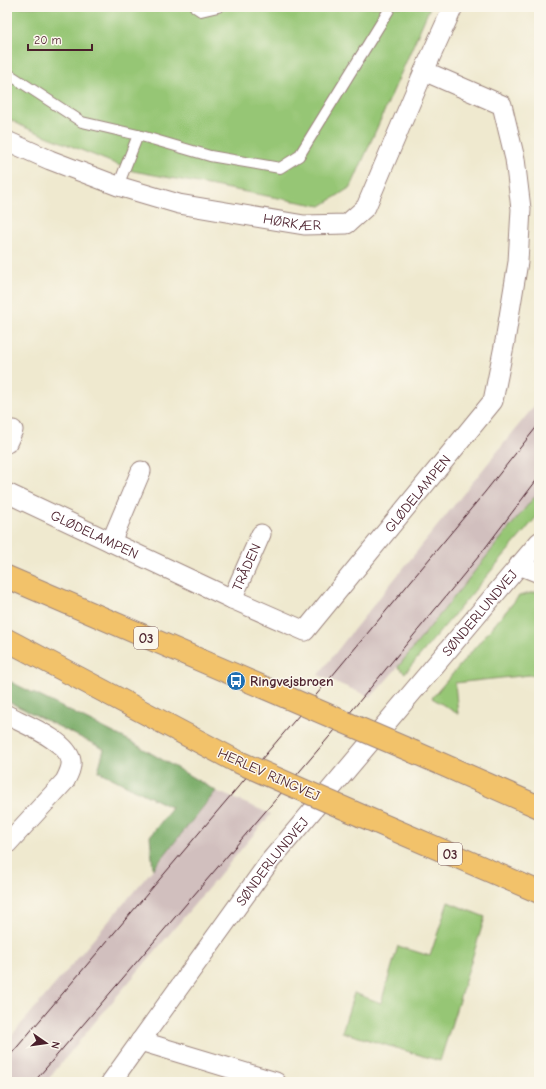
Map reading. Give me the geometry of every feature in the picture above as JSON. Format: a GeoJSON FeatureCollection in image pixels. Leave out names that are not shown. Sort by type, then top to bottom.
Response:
{"type":"FeatureCollection","features":[{"type":"Feature","properties":{"kind":"main road","name":"O3"},"geometry":{"type":"LineString","coordinates":[[7,576],[539,807]]}},
{"type":"Feature","properties":{"kind":"main road","name":"HERLEV RINGVEJ"},"geometry":{"type":"LineString","coordinates":[[7,640],[234,760],[539,892]]}},
{"type":"Feature","properties":{"kind":"street","name":"HØRKÆR"},"geometry":{"type":"LineString","coordinates":[[7,141],[50,160],[118,186],[179,204],[304,225],[347,224],[366,207],[453,7]]}},
{"type":"Feature","properties":{"kind":"street","name":"GLØDELAMPEN"},"geometry":{"type":"LineString","coordinates":[[7,493],[232,599],[305,631],[492,401],[505,341],[518,262],[521,209],[515,159],[502,105],[424,71]]}},
{"type":"Feature","properties":{"kind":"street"},"geometry":{"type":"LineString","coordinates":[[111,542],[141,471]]}},
{"type":"Feature","properties":{"kind":"street","name":"TRÅDEN"},"geometry":{"type":"LineString","coordinates":[[232,599],[261,534]]}},
{"type":"Feature","properties":{"kind":"street","name":"SØNDERLUNDVEJ"},"geometry":{"type":"LineString","coordinates":[[111,1082],[270,861],[539,542]]}},
{"type":"Feature","properties":{"kind":"street"},"geometry":{"type":"LineString","coordinates":[[519,565],[539,573]]}},
{"type":"Feature","properties":{"kind":"street"},"geometry":{"type":"LineString","coordinates":[[7,715],[58,741],[66,750],[71,761],[70,771],[65,781],[7,844]]}},
{"type":"Feature","properties":{"kind":"street"},"geometry":{"type":"LineString","coordinates":[[140,1041],[276,1082]]}},
{"type":"Feature","properties":{"kind":"lane"},"geometry":{"type":"LineString","coordinates":[[195,7],[201,11],[218,7]]}},
{"type":"Feature","properties":{"kind":"lane"},"geometry":{"type":"LineString","coordinates":[[7,73],[82,122],[138,135],[210,156],[280,168],[299,156],[389,10],[389,7]]}},
{"type":"Feature","properties":{"kind":"lane"},"geometry":{"type":"LineString","coordinates":[[118,186],[138,135]]}},
{"type":"Feature","properties":{"kind":"shaded area"},"geometry":{"type":"Polygon","coordinates":[[[539,400],[539,491],[518,518],[398,667],[371,697],[318,675],[351,633],[539,400]]]}},
{"type":"Feature","properties":{"kind":"shaded area"},"geometry":{"type":"Polygon","coordinates":[[[216,791],[271,814],[46,1082],[7,1082],[7,1041],[153,869],[216,791]]]}},
{"type":"Feature","properties":{"kind":"green space"},"geometry":{"type":"Polygon","coordinates":[[[7,7],[430,7],[351,187],[321,206],[133,171],[24,127],[7,118],[7,7]]]}},
{"type":"Feature","properties":{"kind":"green space"},"geometry":{"type":"Polygon","coordinates":[[[539,491],[539,514],[405,673],[398,667],[539,491]]]}},
{"type":"Feature","properties":{"kind":"green space"},"geometry":{"type":"Polygon","coordinates":[[[539,591],[539,674],[455,683],[458,714],[432,698],[519,596],[539,591]]]}},
{"type":"Feature","properties":{"kind":"green space"},"geometry":{"type":"Polygon","coordinates":[[[7,680],[130,741],[216,791],[153,869],[150,836],[172,808],[98,771],[104,749],[7,701],[7,680]]]}},
{"type":"Feature","properties":{"kind":"green space"},"geometry":{"type":"Polygon","coordinates":[[[448,902],[485,917],[440,1061],[342,1032],[354,993],[381,1003],[398,946],[430,956],[448,902]]]}},
{"type":"Feature","properties":{"kind":"tram line"},"geometry":{"type":"LineString","coordinates":[[7,1059],[317,694],[485,492],[539,424]]}},
{"type":"Feature","properties":{"kind":"tram line"},"geometry":{"type":"LineString","coordinates":[[34,1082],[353,709],[479,556],[539,477]]}},
{"type":"Feature","properties":{"kind":"place","name":"Ringvejsbroen"},"geometry":{"type":"Point","coordinates":[236,681]}}]}
